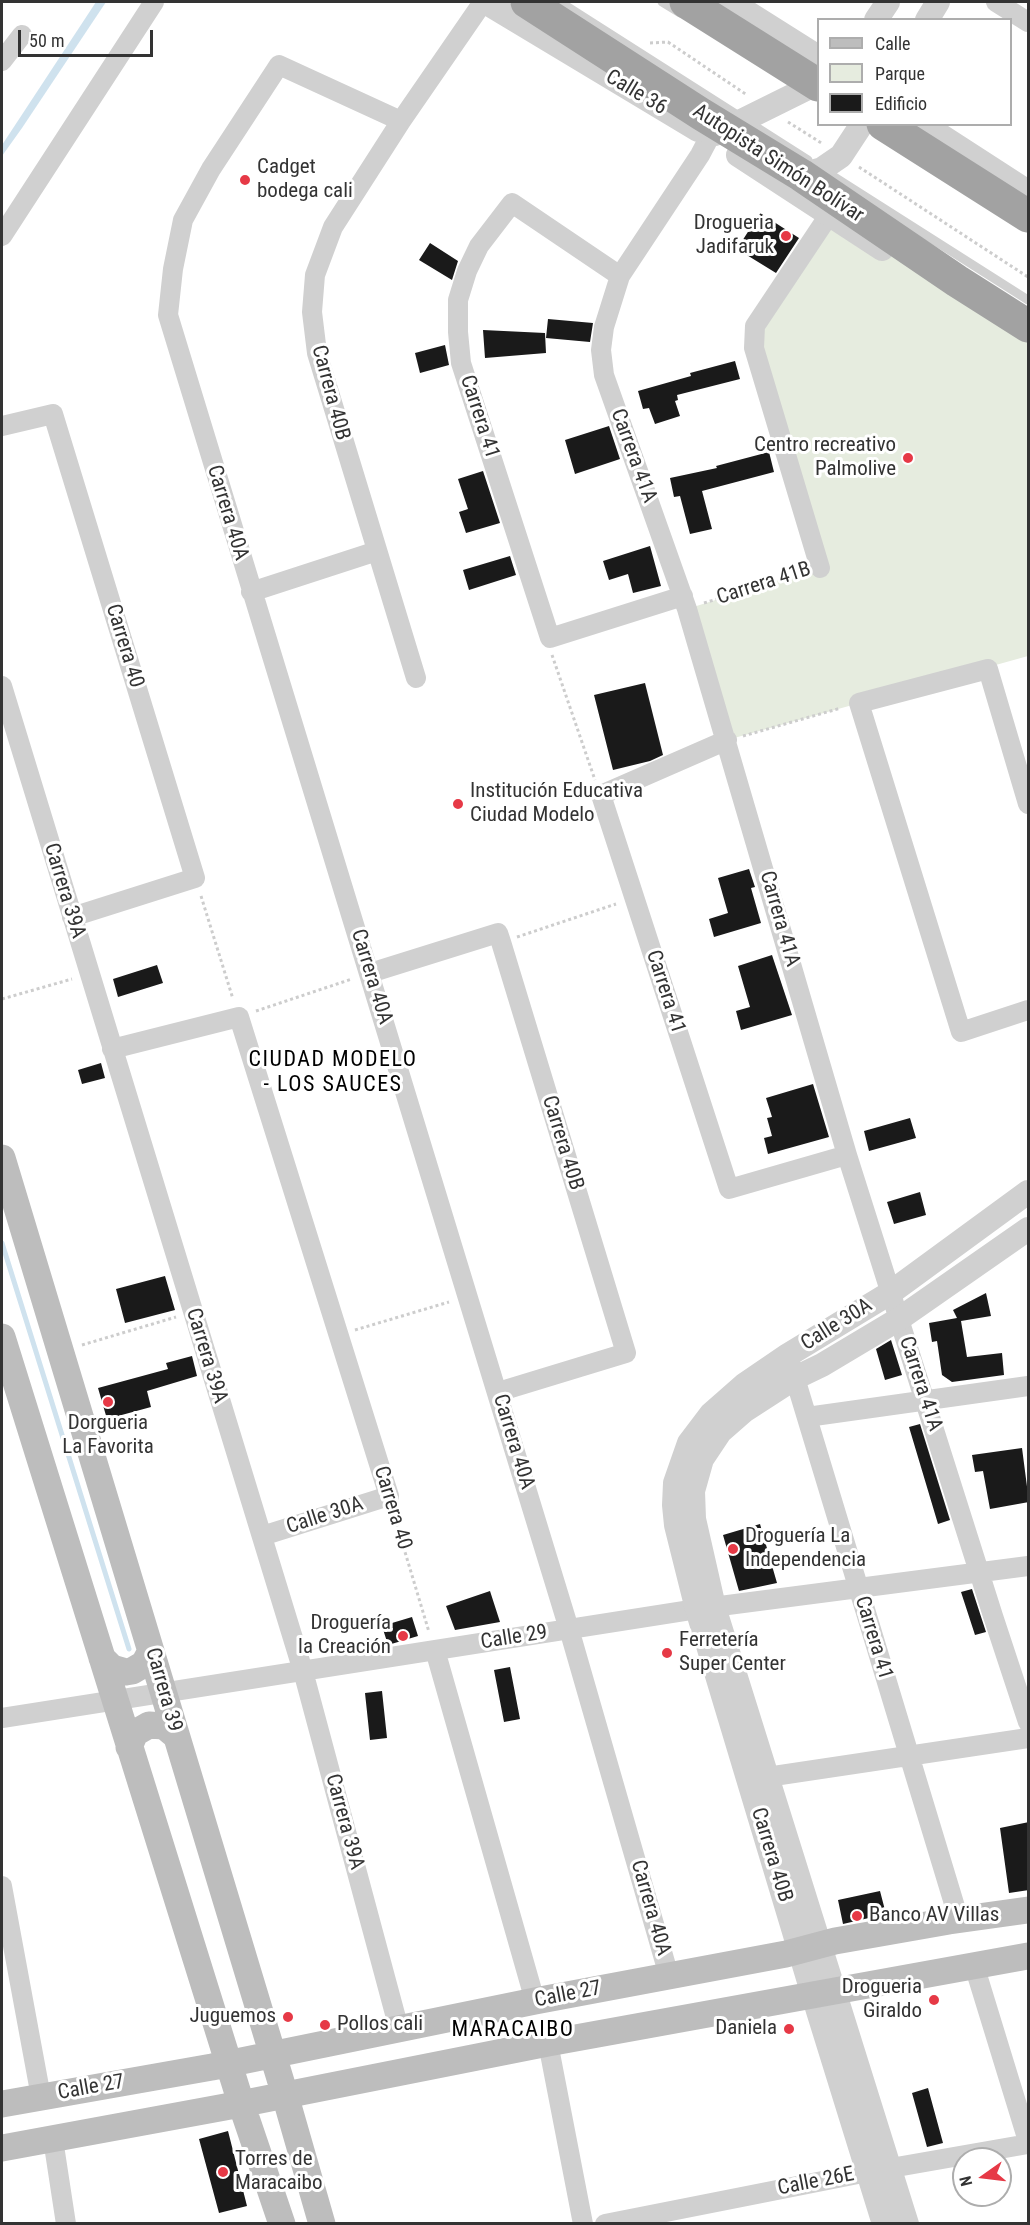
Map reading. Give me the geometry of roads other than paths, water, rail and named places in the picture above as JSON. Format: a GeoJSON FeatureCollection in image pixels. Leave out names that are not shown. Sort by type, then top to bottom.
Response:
{"type":"FeatureCollection","features":[{"type":"Feature","properties":{"kind":"highway","name":"Autopista Simón Bolívar"},"geometry":{"type":"LineString","coordinates":[[527,2],[726,128],[821,166],[957,281],[1029,326]]}},
{"type":"Feature","properties":{"kind":"highway"},"geometry":{"type":"LineString","coordinates":[[689,11],[811,83]]}},
{"type":"Feature","properties":{"kind":"highway"},"geometry":{"type":"LineString","coordinates":[[866,126],[1029,216]]}},
{"type":"Feature","properties":{"kind":"highway"},"geometry":{"type":"LineString","coordinates":[[957,281],[990,317],[1029,326]]}},
{"type":"Feature","properties":{"kind":"main road","name":"Carrera 39"},"geometry":{"type":"LineString","coordinates":[[2,1158],[322,2223]]}},
{"type":"Feature","properties":{"kind":"main road"},"geometry":{"type":"LineString","coordinates":[[2,1337],[279,2223]]}},
{"type":"Feature","properties":{"kind":"main road"},"geometry":{"type":"LineString","coordinates":[[102,1658],[118,1671],[132,1671],[144,1664],[151,1652]]}},
{"type":"Feature","properties":{"kind":"main road"},"geometry":{"type":"LineString","coordinates":[[129,1747],[135,1733],[148,1725],[164,1726],[176,1736]]}},
{"type":"Feature","properties":{"kind":"main road","name":"Calle 27"},"geometry":{"type":"LineString","coordinates":[[2,2103],[228,2064],[810,1948],[835,1941],[1029,1910]]}},
{"type":"Feature","properties":{"kind":"main road","name":"Calle 27"},"geometry":{"type":"LineString","coordinates":[[2,2148],[548,2043],[1029,1956]]}},
{"type":"Feature","properties":{"kind":"street"},"geometry":{"type":"LineString","coordinates":[[2,236],[154,2]]}},
{"type":"Feature","properties":{"kind":"street","name":"Carrera 40B"},"geometry":{"type":"LineString","coordinates":[[416,678],[317,353],[312,312],[315,275],[333,227],[401,121],[484,2]]}},
{"type":"Feature","properties":{"kind":"street","name":"Calle 36"},"geometry":{"type":"LineString","coordinates":[[484,2],[726,128],[828,215],[1029,342]]}},
{"type":"Feature","properties":{"kind":"street"},"geometry":{"type":"LineString","coordinates":[[726,128],[811,83],[731,2]]}},
{"type":"Feature","properties":{"kind":"street"},"geometry":{"type":"LineString","coordinates":[[877,18],[888,2]]}},
{"type":"Feature","properties":{"kind":"street"},"geometry":{"type":"LineString","coordinates":[[928,18],[938,2]]}},
{"type":"Feature","properties":{"kind":"street"},"geometry":{"type":"LineString","coordinates":[[996,2],[1029,22]]}},
{"type":"Feature","properties":{"kind":"street"},"geometry":{"type":"LineString","coordinates":[[2,62],[22,35]]}},
{"type":"Feature","properties":{"kind":"street","name":"Carrera 40A"},"geometry":{"type":"LineString","coordinates":[[401,121],[279,65],[211,169],[183,220],[172,269],[168,315],[570,1629],[669,1976]]}},
{"type":"Feature","properties":{"kind":"street"},"geometry":{"type":"LineString","coordinates":[[821,166],[866,126]]}},
{"type":"Feature","properties":{"kind":"street"},"geometry":{"type":"LineString","coordinates":[[926,126],[1029,192]]}},
{"type":"Feature","properties":{"kind":"street","name":"Carrera 41A"},"geometry":{"type":"LineString","coordinates":[[726,128],[700,155],[620,276],[604,327],[601,350],[604,375],[685,602],[847,1155],[1029,1722]]}},
{"type":"Feature","properties":{"kind":"street","name":"Carrera 41"},"geometry":{"type":"LineString","coordinates":[[620,276],[512,203],[479,246],[467,271],[458,300],[461,363],[550,638],[685,602]]}},
{"type":"Feature","properties":{"kind":"street","name":"Carrera 41B"},"geometry":{"type":"LineString","coordinates":[[820,568],[754,348],[755,326],[828,215]]}},
{"type":"Feature","properties":{"kind":"street","name":"Carrera 40"},"geometry":{"type":"LineString","coordinates":[[2,426],[53,414],[195,878],[72,917]]}},
{"type":"Feature","properties":{"kind":"street"},"geometry":{"type":"LineString","coordinates":[[251,592],[377,551]]}},
{"type":"Feature","properties":{"kind":"street"},"geometry":{"type":"LineString","coordinates":[[1029,804],[988,669],[859,703],[961,1032],[1029,1010]]}},
{"type":"Feature","properties":{"kind":"street","name":"Carrera 39A"},"geometry":{"type":"LineString","coordinates":[[2,686],[303,1671],[399,2029]]}},
{"type":"Feature","properties":{"kind":"street","name":"Carrera 41"},"geometry":{"type":"LineString","coordinates":[[727,740],[601,795],[729,1189],[847,1155]]}},
{"type":"Feature","properties":{"kind":"street","name":"Carrera 40B"},"geometry":{"type":"LineString","coordinates":[[370,973],[500,938],[626,1353],[498,1392]]}},
{"type":"Feature","properties":{"kind":"street","name":"Carrera 40"},"geometry":{"type":"LineString","coordinates":[[112,1049],[239,1017],[388,1496]]}},
{"type":"Feature","properties":{"kind":"street"},"geometry":{"type":"LineString","coordinates":[[1024,1195],[1029,1224]]}},
{"type":"Feature","properties":{"kind":"street","name":"Calle 30A"},"geometry":{"type":"LineString","coordinates":[[684,1487],[689,1443],[711,1414],[744,1385],[788,1355],[890,1293],[1024,1195]]}},
{"type":"Feature","properties":{"kind":"street","name":"Calle 30A"},"geometry":{"type":"LineString","coordinates":[[684,1487],[720,1432],[744,1411],[795,1378],[822,1365],[899,1319],[1029,1229]]}},
{"type":"Feature","properties":{"kind":"street","name":"Carrera 41"},"geometry":{"type":"LineString","coordinates":[[788,1355],[959,1920]]}},
{"type":"Feature","properties":{"kind":"street"},"geometry":{"type":"LineString","coordinates":[[807,1417],[1029,1386]]}},
{"type":"Feature","properties":{"kind":"street","name":"Carrera 40B"},"geometry":{"type":"LineString","coordinates":[[684,1487],[674,1504],[676,1525],[767,1777],[810,1948]]}},
{"type":"Feature","properties":{"kind":"street","name":"Calle 30A"},"geometry":{"type":"LineString","coordinates":[[262,1536],[388,1496]]}},
{"type":"Feature","properties":{"kind":"street","name":"Calle 29"},"geometry":{"type":"LineString","coordinates":[[2,1718],[705,1608],[1029,1566]]}},
{"type":"Feature","properties":{"kind":"street","name":"Carrera 40B"},"geometry":{"type":"LineString","coordinates":[[705,1608],[878,2170],[884,2223]]}},
{"type":"Feature","properties":{"kind":"street"},"geometry":{"type":"LineString","coordinates":[[435,1650],[535,2001]]}},
{"type":"Feature","properties":{"kind":"street"},"geometry":{"type":"LineString","coordinates":[[767,1777],[1029,1738]]}},
{"type":"Feature","properties":{"kind":"street"},"geometry":{"type":"LineString","coordinates":[[2,1886],[41,2097]]}},
{"type":"Feature","properties":{"kind":"street"},"geometry":{"type":"LineString","coordinates":[[974,1965],[1029,2143]]}},
{"type":"Feature","properties":{"kind":"street"},"geometry":{"type":"LineString","coordinates":[[548,2043],[583,2223]]}},
{"type":"Feature","properties":{"kind":"street"},"geometry":{"type":"LineString","coordinates":[[53,2139],[66,2223]]}},
{"type":"Feature","properties":{"kind":"street","name":"Calle 26E"},"geometry":{"type":"LineString","coordinates":[[605,2223],[1029,2143]]}},
{"type":"Feature","properties":{"kind":"street","name":"Carrera 40B"},"geometry":{"type":"LineString","coordinates":[[878,2170],[907,2223]]}},
{"type":"Feature","properties":{"kind":"lane"},"geometry":{"type":"LineString","coordinates":[[560,2],[726,128]]}},
{"type":"Feature","properties":{"kind":"lane"},"geometry":{"type":"LineString","coordinates":[[662,2],[689,11]]}},
{"type":"Feature","properties":{"kind":"lane"},"geometry":{"type":"LineString","coordinates":[[821,166],[864,197],[1029,300]]}},
{"type":"Feature","properties":{"kind":"lane"},"geometry":{"type":"LineString","coordinates":[[1016,292],[1029,290]]}},
{"type":"Feature","properties":{"kind":"water"},"geometry":{"type":"Polygon","coordinates":[[[96,2],[106,2],[2,156],[2,145],[96,2]]]}},
{"type":"Feature","properties":{"kind":"waterway"},"geometry":{"type":"LineString","coordinates":[[2,1243],[129,1649]]}},
{"type":"Feature","properties":{"kind":"place","name":"Cadget bodega cali"},"geometry":{"type":"Point","coordinates":[245,180]}},
{"type":"Feature","properties":{"kind":"place","name":"Drogueria Jadifaruk"},"geometry":{"type":"Point","coordinates":[786,236]}},
{"type":"Feature","properties":{"kind":"place","name":"Centro recreativo Palmolive"},"geometry":{"type":"Point","coordinates":[908,458]}},
{"type":"Feature","properties":{"kind":"place","name":"Institución Educativa Ciudad Modelo"},"geometry":{"type":"Point","coordinates":[458,804]}},
{"type":"Feature","properties":{"kind":"place","name":"Dorgueria La Favorita"},"geometry":{"type":"Point","coordinates":[108,1402]}},
{"type":"Feature","properties":{"kind":"place","name":"Droguería La Independencia"},"geometry":{"type":"Point","coordinates":[733,1549]}},
{"type":"Feature","properties":{"kind":"place","name":"Droguería la Creación"},"geometry":{"type":"Point","coordinates":[403,1636]}},
{"type":"Feature","properties":{"kind":"place","name":"Ferretería Super Center"},"geometry":{"type":"Point","coordinates":[667,1653]}},
{"type":"Feature","properties":{"kind":"place","name":"Banco AV Villas"},"geometry":{"type":"Point","coordinates":[857,1916]}},
{"type":"Feature","properties":{"kind":"place","name":"Drogueria Giraldo"},"geometry":{"type":"Point","coordinates":[934,2000]}},
{"type":"Feature","properties":{"kind":"place","name":"Juguemos"},"geometry":{"type":"Point","coordinates":[288,2017]}},
{"type":"Feature","properties":{"kind":"place","name":"Pollos cali"},"geometry":{"type":"Point","coordinates":[325,2025]}},
{"type":"Feature","properties":{"kind":"place","name":"Daniela"},"geometry":{"type":"Point","coordinates":[789,2029]}},
{"type":"Feature","properties":{"kind":"place","name":"Torres de Maracaibo"},"geometry":{"type":"Point","coordinates":[223,2172]}},
{"type":"Feature","properties":{"kind":"district","name":"CIUDAD MODELO - LOS SAUCES"},"geometry":{"type":"Point","coordinates":[333,1072]}},
{"type":"Feature","properties":{"kind":"district","name":"MARACAIBO"},"geometry":{"type":"Point","coordinates":[513,2030]}}]}
